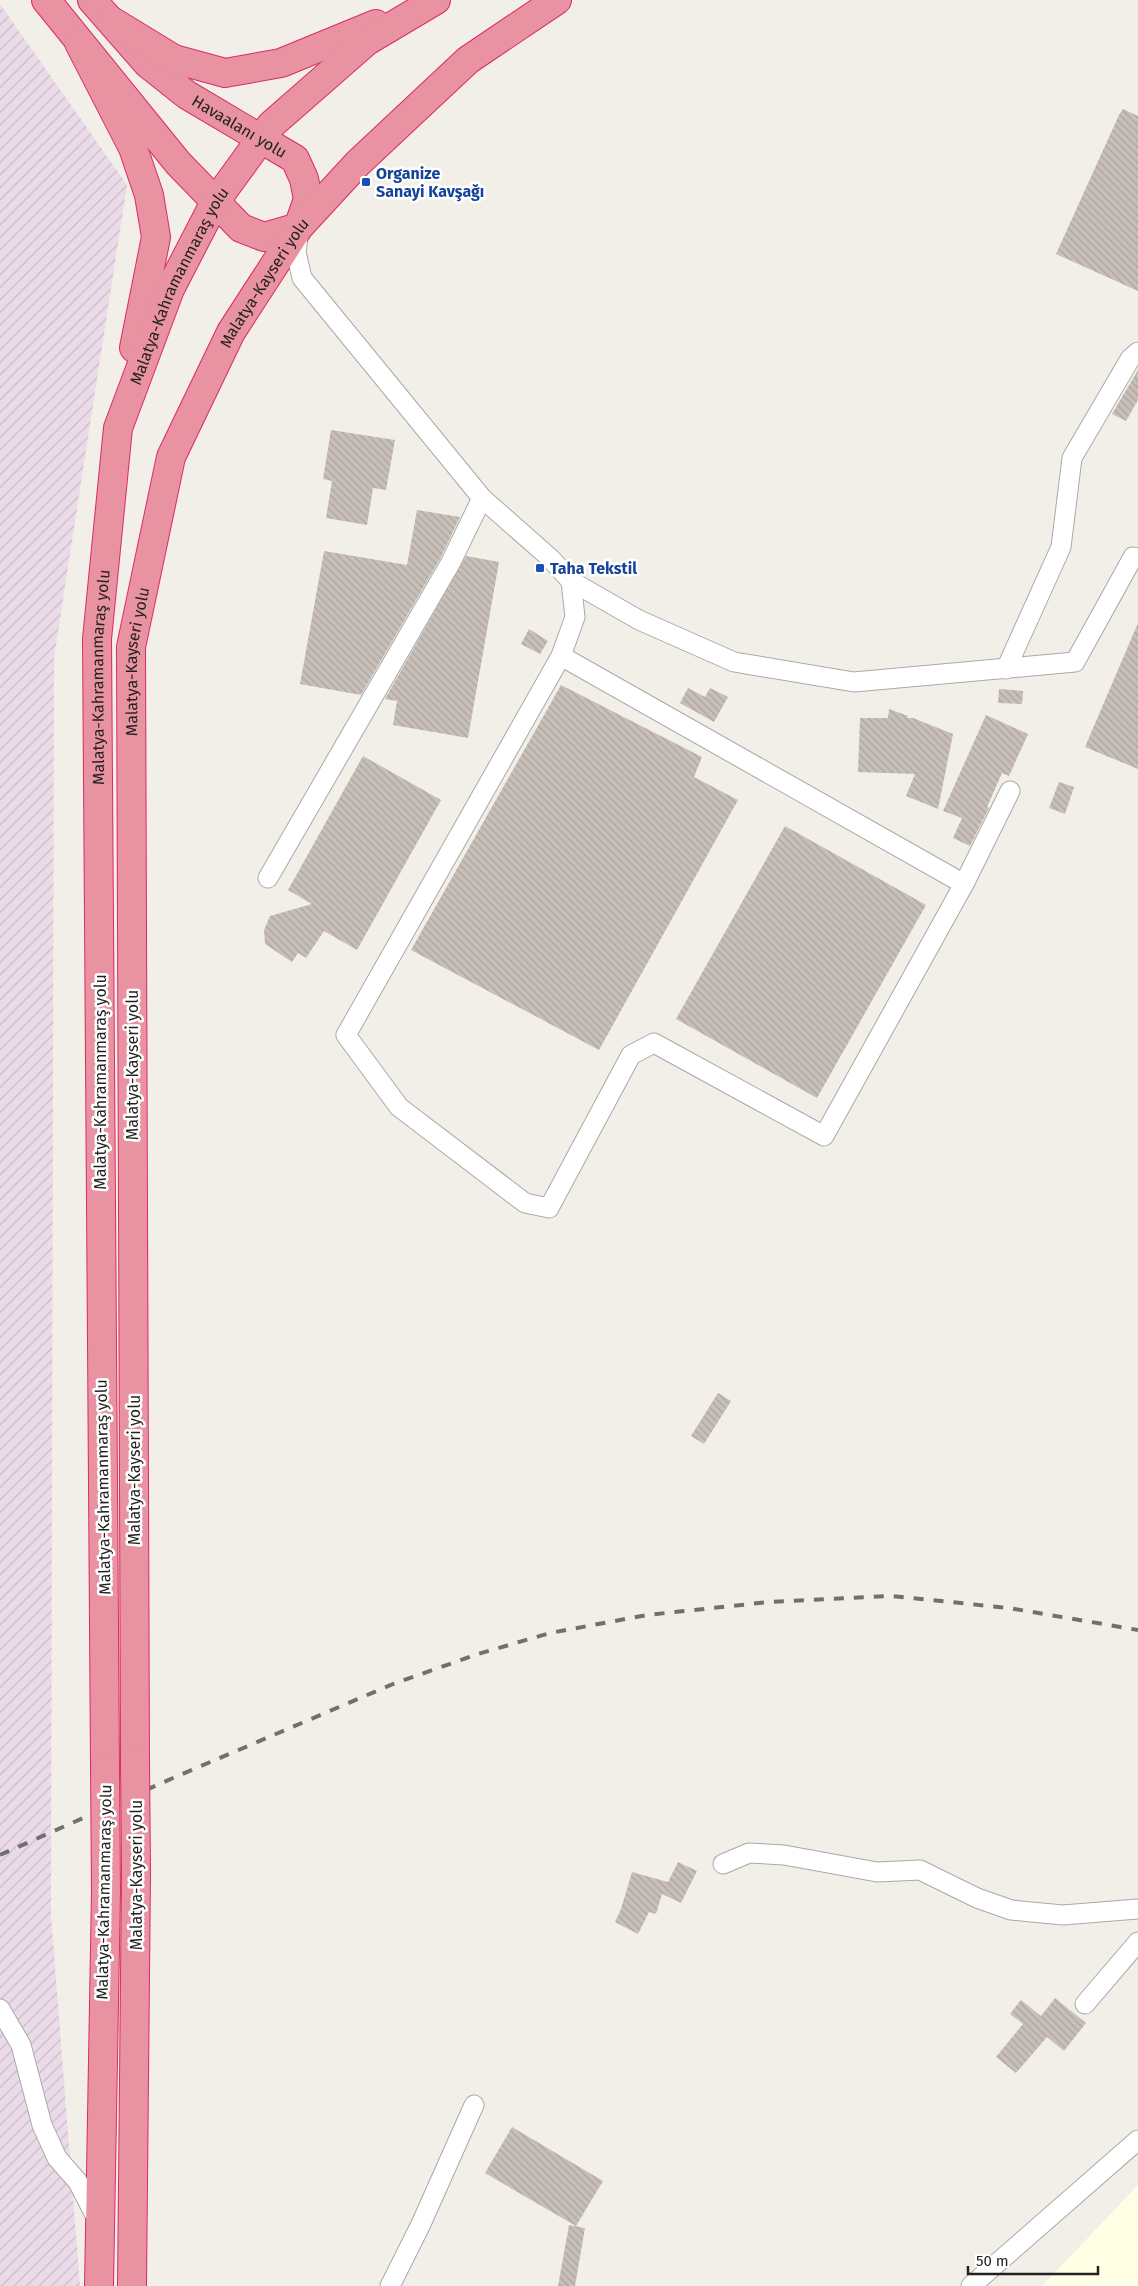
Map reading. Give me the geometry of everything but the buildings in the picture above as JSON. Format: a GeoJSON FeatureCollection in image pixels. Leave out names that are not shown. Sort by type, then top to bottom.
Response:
{"type":"FeatureCollection","features":[{"type":"Feature","properties":{"kind":"highway"},"geometry":{"type":"LineString","coordinates":[[46,0],[78,43],[178,163],[241,228],[264,236],[299,227]]}},
{"type":"Feature","properties":{"kind":"highway","name":"Havaalanı yolu"},"geometry":{"type":"LineString","coordinates":[[92,0],[148,64],[187,95],[295,159],[304,179],[308,199],[299,227]]}},
{"type":"Feature","properties":{"kind":"highway"},"geometry":{"type":"LineString","coordinates":[[110,20],[174,60],[224,73],[281,64],[434,0]]}},
{"type":"Feature","properties":{"kind":"highway","name":"Malatya-Kahramanmaraş yolu"},"geometry":{"type":"LineString","coordinates":[[99,2286],[98,2222],[106,1891],[106,1766],[97,639],[118,428],[170,289],[216,202],[271,125],[367,41],[434,0]]}},
{"type":"Feature","properties":{"kind":"highway","name":"Malatya-Kayseri yolu"},"geometry":{"type":"LineString","coordinates":[[132,2286],[136,1872],[131,647],[171,457],[231,332],[299,227],[358,163],[468,60],[557,0]]}},
{"type":"Feature","properties":{"kind":"highway"},"geometry":{"type":"LineString","coordinates":[[78,43],[133,148],[149,195],[156,237],[118,428]]}},
{"type":"Feature","properties":{"kind":"street"},"geometry":{"type":"LineString","coordinates":[[299,227],[296,252],[302,278],[482,498],[550,558],[571,581],[639,620],[734,662],[854,682],[1075,662],[1133,557],[1138,558]]}},
{"type":"Feature","properties":{"kind":"street"},"geometry":{"type":"LineString","coordinates":[[1006,668],[1060,547],[1072,458],[1130,359],[1138,352]]}},
{"type":"Feature","properties":{"kind":"street"},"geometry":{"type":"LineString","coordinates":[[268,878],[451,562],[482,498]]}},
{"type":"Feature","properties":{"kind":"street"},"geometry":{"type":"LineString","coordinates":[[571,581],[575,617],[561,656],[346,1035],[398,1107],[525,1203],[549,1208],[631,1055],[654,1043],[824,1136],[964,884],[1010,791]]}},
{"type":"Feature","properties":{"kind":"street"},"geometry":{"type":"LineString","coordinates":[[561,656],[964,884]]}},
{"type":"Feature","properties":{"kind":"street"},"geometry":{"type":"LineString","coordinates":[[722,1864],[748,1853],[784,1855],[877,1872],[920,1870],[977,1898],[1011,1910],[1063,1915],[1138,1909]]}},
{"type":"Feature","properties":{"kind":"street"},"geometry":{"type":"LineString","coordinates":[[1085,2004],[1138,1942]]}},
{"type":"Feature","properties":{"kind":"street"},"geometry":{"type":"LineString","coordinates":[[0,2009],[21,2045],[42,2125],[57,2158],[78,2182],[98,2222]]}},
{"type":"Feature","properties":{"kind":"street"},"geometry":{"type":"LineString","coordinates":[[390,2286],[421,2224],[474,2105]]}},
{"type":"Feature","properties":{"kind":"street"},"geometry":{"type":"LineString","coordinates":[[971,2286],[1138,2140]]}},
{"type":"Feature","properties":{"kind":"shaded area"},"geometry":{"type":"Polygon","coordinates":[[[0,4],[127,185],[54,658],[51,1915],[80,2286],[0,2286],[0,4]]]}},
{"type":"Feature","properties":{"kind":"shaded area"},"geometry":{"type":"Polygon","coordinates":[[[1138,2185],[1138,2286],[1042,2286],[1138,2185]]]}},
{"type":"Feature","properties":{"kind":"railway"},"geometry":{"type":"LineString","coordinates":[[0,1855],[173,1778],[393,1684],[478,1654],[550,1633],[647,1615],[769,1602],[891,1596],[1009,1608],[1138,1630]]}},
{"type":"Feature","properties":{"kind":"place","name":"Organize Sanayi Kavşağı"},"geometry":{"type":"Point","coordinates":[366,182]}},
{"type":"Feature","properties":{"kind":"place","name":"Taha Tekstil"},"geometry":{"type":"Point","coordinates":[540,568]}}]}
